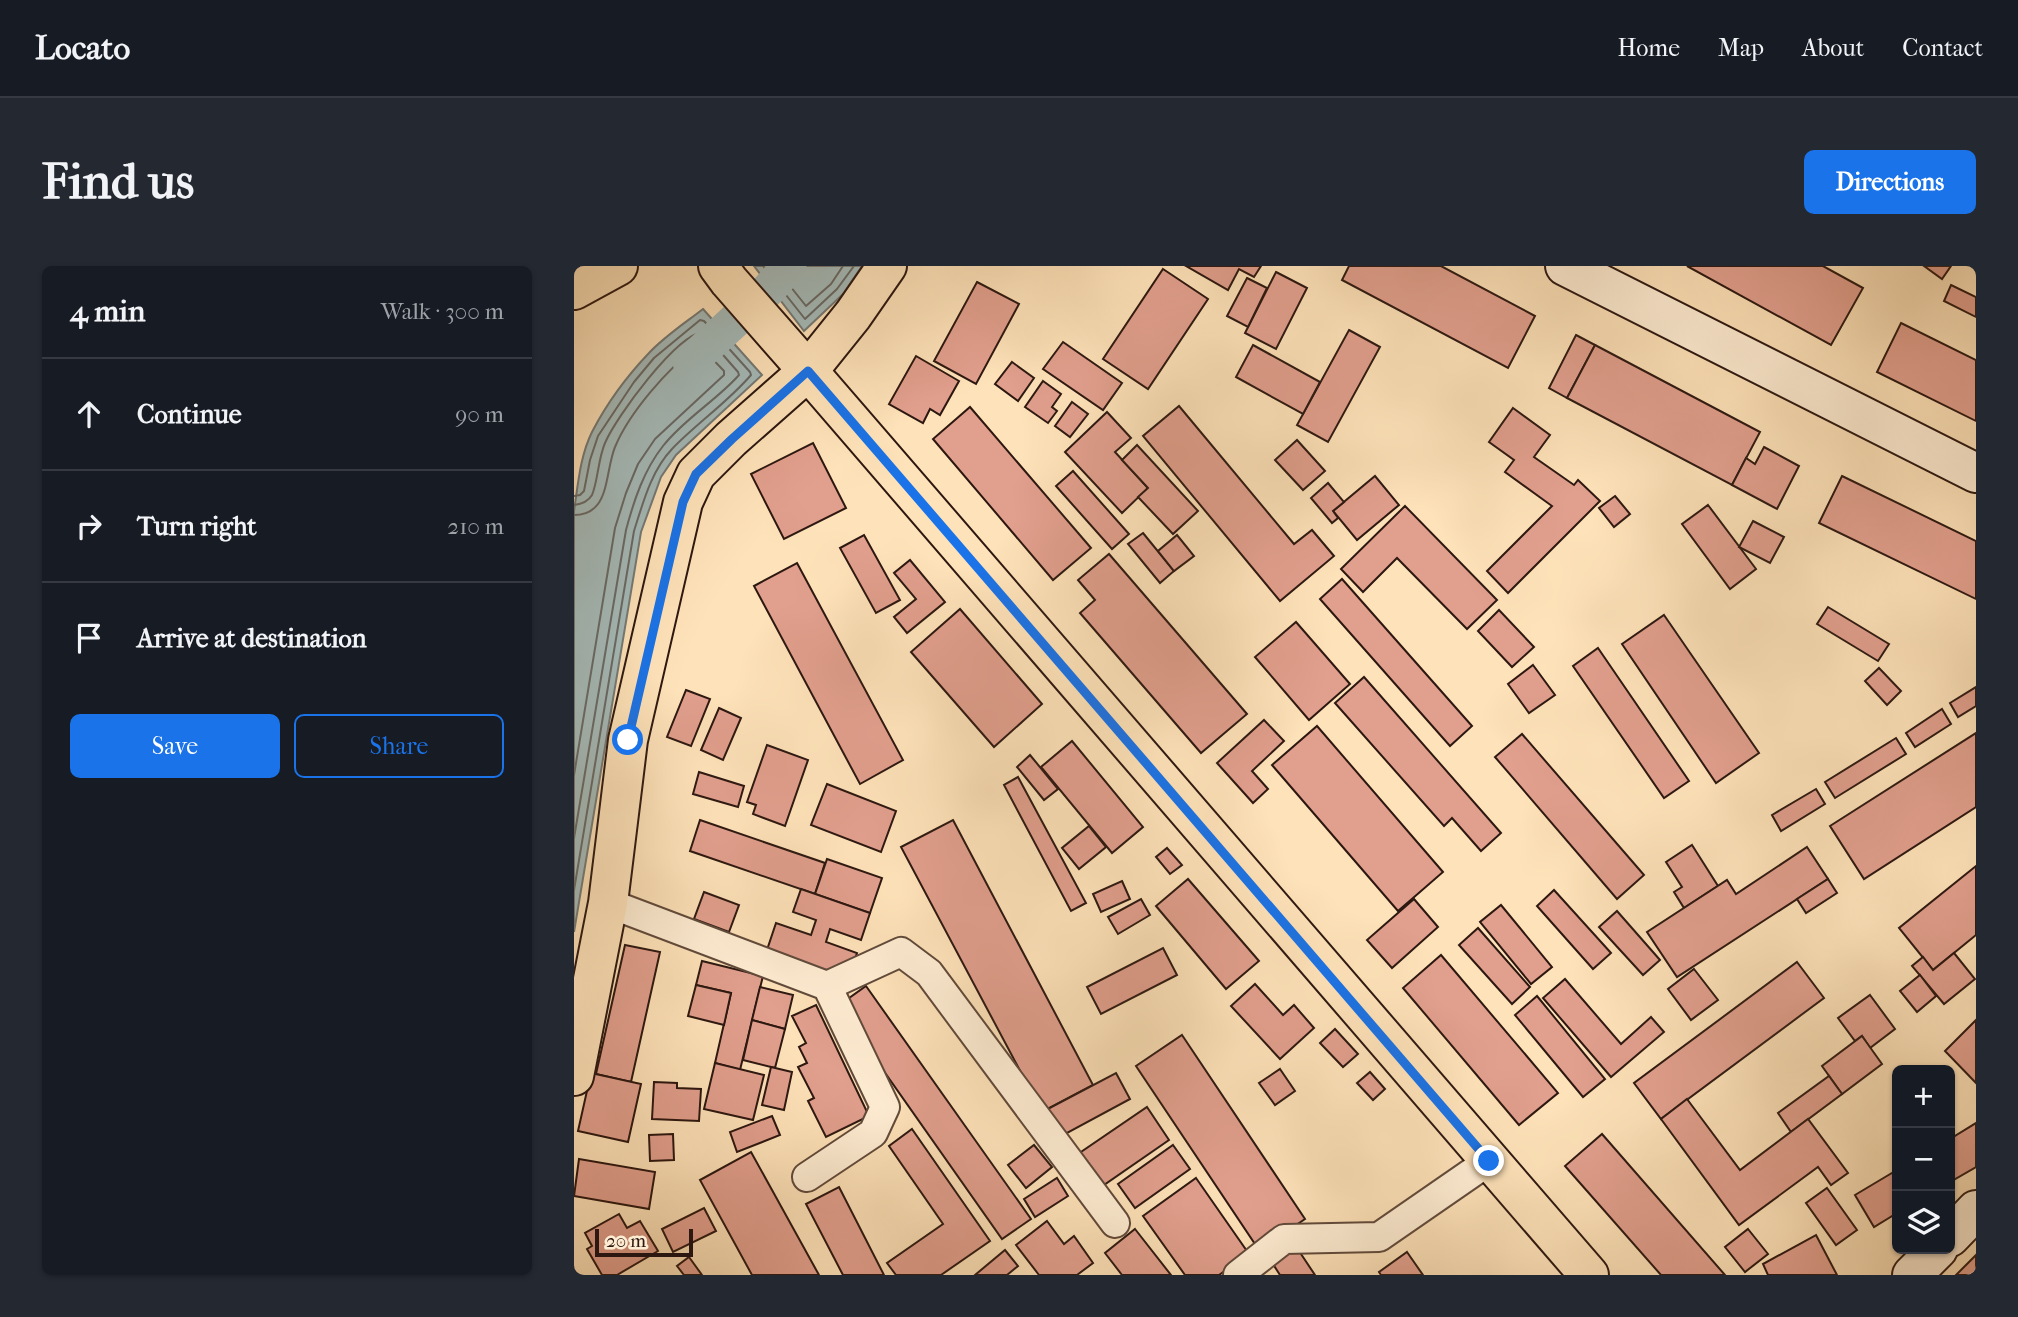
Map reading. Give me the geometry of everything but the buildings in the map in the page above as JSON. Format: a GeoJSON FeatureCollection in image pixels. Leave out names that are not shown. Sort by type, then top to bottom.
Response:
{"type":"FeatureCollection","features":[{"type":"Feature","properties":{"kind":"main road"},"geometry":{"type":"LineString","coordinates":[[574,290],[618,266]]}},
{"type":"Feature","properties":{"kind":"main road"},"geometry":{"type":"LineString","coordinates":[[574,1076],[608,903],[628,740],[683,502],[696,474],[732,439],[798,359],[853,315],[887,266]]}},
{"type":"Feature","properties":{"kind":"main road"},"geometry":{"type":"LineString","coordinates":[[1565,266],[1976,473]]}},
{"type":"Feature","properties":{"kind":"main road"},"geometry":{"type":"LineString","coordinates":[[724,274],[1589,1275]]}},
{"type":"Feature","properties":{"kind":"main road"},"geometry":{"type":"LineString","coordinates":[[1955,1232],[1976,1210]]}},
{"type":"Feature","properties":{"kind":"main road"},"geometry":{"type":"LineString","coordinates":[[1912,1275],[1933,1254]]}},
{"type":"Feature","properties":{"kind":"street"},"geometry":{"type":"LineString","coordinates":[[608,903],[827,986],[885,1107],[873,1133],[807,1177]]}},
{"type":"Feature","properties":{"kind":"street"},"geometry":{"type":"LineString","coordinates":[[827,986],[901,952],[929,973],[1115,1223]]}},
{"type":"Feature","properties":{"kind":"street"},"geometry":{"type":"LineString","coordinates":[[1238,1275],[1284,1239],[1378,1237],[1489,1161]]}},
{"type":"Feature","properties":{"kind":"water"},"geometry":{"type":"Polygon","coordinates":[[[754,266],[862,266],[843,294],[804,331],[754,266]]]}},
{"type":"Feature","properties":{"kind":"water"},"geometry":{"type":"Polygon","coordinates":[[[703,309],[762,375],[676,455],[661,477],[641,532],[574,932],[574,511],[580,471],[592,432],[625,381],[668,335],[703,309]]]}},
{"type":"Feature","properties":{"kind":"waterway"},"geometry":{"type":"LineString","coordinates":[[690,362],[769,289],[789,266]]}},
{"type":"Feature","properties":{"kind":"route"},"geometry":{"type":"LineString","coordinates":[[628,740],[683,502],[696,474],[808,371],[1489,1161]]}}]}
